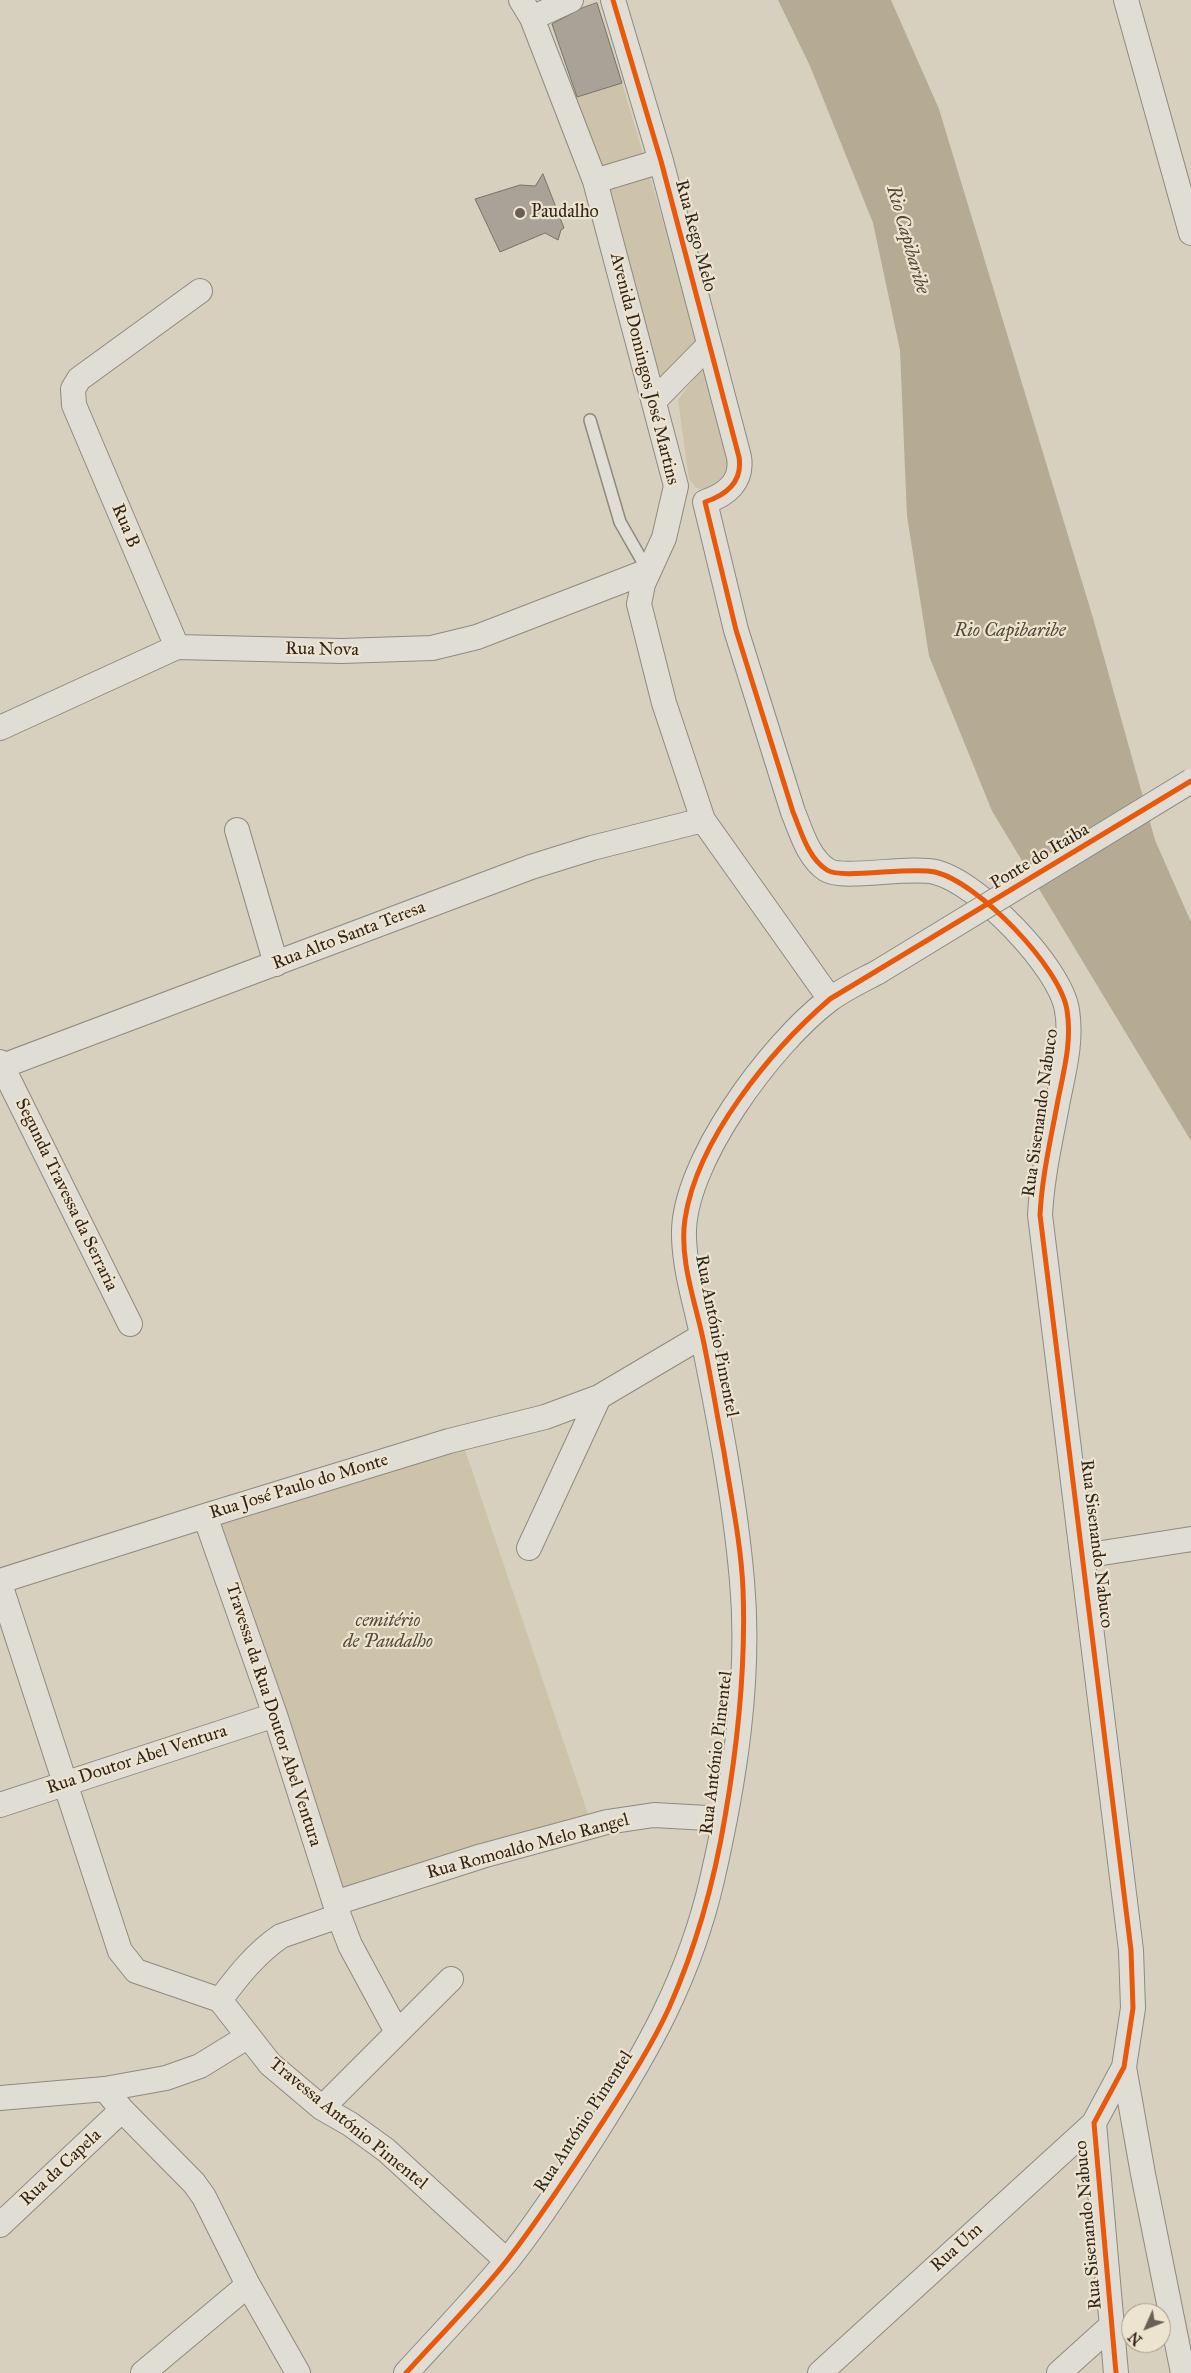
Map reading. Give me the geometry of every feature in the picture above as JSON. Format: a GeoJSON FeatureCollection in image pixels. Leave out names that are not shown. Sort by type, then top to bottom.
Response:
{"type":"FeatureCollection","features":[{"type":"Feature","properties":{"kind":"street"},"geometry":{"type":"LineString","coordinates":[[526,9],[571,0]]}},
{"type":"Feature","properties":{"kind":"street","name":"Rua Rego Melo"},"geometry":{"type":"LineString","coordinates":[[613,0],[661,161],[739,456],[736,481],[726,494],[705,502]]}},
{"type":"Feature","properties":{"kind":"street"},"geometry":{"type":"LineString","coordinates":[[1126,0],[1191,233]]}},
{"type":"Feature","properties":{"kind":"street","name":"Avenida Domingos José Martins"},"geometry":{"type":"LineString","coordinates":[[526,9],[596,181],[676,486],[664,538],[640,593],[642,618],[664,702],[703,820],[830,999]]}},
{"type":"Feature","properties":{"kind":"street"},"geometry":{"type":"LineString","coordinates":[[596,181],[661,161]]}},
{"type":"Feature","properties":{"kind":"street","name":"Rua B"},"geometry":{"type":"LineString","coordinates":[[177,647],[74,405],[73,389],[79,379],[200,291]]}},
{"type":"Feature","properties":{"kind":"street"},"geometry":{"type":"LineString","coordinates":[[654,401],[709,345]]}},
{"type":"Feature","properties":{"kind":"street"},"geometry":{"type":"LineString","coordinates":[[676,486],[684,494],[705,502]]}},
{"type":"Feature","properties":{"kind":"street","name":"Rua Sisenando Nabuco"},"geometry":{"type":"LineString","coordinates":[[705,502],[722,579],[736,630],[793,812],[806,843],[815,858],[821,866],[834,873],[935,872],[958,881],[980,897],[1022,937],[1047,965],[1062,989],[1069,1032],[1067,1059],[1042,1191],[1040,1215],[1132,1950],[1133,2008],[1124,2067],[1094,2122],[1116,2373]]}},
{"type":"Feature","properties":{"kind":"street","name":"Rua Nova"},"geometry":{"type":"LineString","coordinates":[[0,728],[177,647],[342,651],[432,648],[477,637],[648,571]]}},
{"type":"Feature","properties":{"kind":"street","name":"Ponte do Itaiba"},"geometry":{"type":"LineString","coordinates":[[878,972],[1191,781]]}},
{"type":"Feature","properties":{"kind":"street","name":"Rua Alto Santa Teresa"},"geometry":{"type":"LineString","coordinates":[[1,1065],[276,964],[531,867],[592,848],[703,820]]}},
{"type":"Feature","properties":{"kind":"street"},"geometry":{"type":"LineString","coordinates":[[237,830],[276,964]]}},
{"type":"Feature","properties":{"kind":"street","name":"Rua António Pimentel"},"geometry":{"type":"LineString","coordinates":[[406,2373],[507,2261],[564,2182],[639,2063],[669,2009],[697,1936],[724,1819],[738,1734],[743,1671],[743,1584],[724,1454],[702,1336],[692,1294],[684,1236],[686,1216],[702,1166],[734,1109],[786,1039],[830,999],[878,972]]}},
{"type":"Feature","properties":{"kind":"street","name":"Segunda Travessa da Serraria"},"geometry":{"type":"LineString","coordinates":[[1,1065],[130,1324]]}},
{"type":"Feature","properties":{"kind":"street","name":"Rua José Paulo do Monte"},"geometry":{"type":"LineString","coordinates":[[0,1583],[205,1516],[449,1441],[546,1417],[599,1397],[702,1336]]}},
{"type":"Feature","properties":{"kind":"street"},"geometry":{"type":"LineString","coordinates":[[529,1548],[599,1397]]}},
{"type":"Feature","properties":{"kind":"street","name":"Travessa da Rua Doutor Abel Ventura"},"geometry":{"type":"LineString","coordinates":[[205,1516],[274,1715],[350,1945],[397,2032]]}},
{"type":"Feature","properties":{"kind":"street"},"geometry":{"type":"LineString","coordinates":[[1083,1556],[1191,1539]]}},
{"type":"Feature","properties":{"kind":"street"},"geometry":{"type":"LineString","coordinates":[[0,1583],[120,1951],[128,1964],[146,1975],[220,2000]]}},
{"type":"Feature","properties":{"kind":"street","name":"Rua Doutor Abel Ventura"},"geometry":{"type":"LineString","coordinates":[[0,1805],[274,1715]]}},
{"type":"Feature","properties":{"kind":"street","name":"Rua Romoaldo Melo Rangel"},"geometry":{"type":"LineString","coordinates":[[220,2000],[240,1972],[281,1936],[337,1909],[482,1856],[607,1822],[654,1816],[724,1819]]}},
{"type":"Feature","properties":{"kind":"street"},"geometry":{"type":"LineString","coordinates":[[322,2108],[450,1979]]}},
{"type":"Feature","properties":{"kind":"street","name":"Travessa António Pimentel"},"geometry":{"type":"LineString","coordinates":[[220,2000],[247,2037],[270,2064],[322,2108],[350,2124],[386,2150],[507,2261]]}},
{"type":"Feature","properties":{"kind":"street"},"geometry":{"type":"LineString","coordinates":[[0,2098],[105,2089],[184,2073],[200,2066],[247,2037]]}},
{"type":"Feature","properties":{"kind":"street"},"geometry":{"type":"LineString","coordinates":[[1124,2067],[1183,2373]]}},
{"type":"Feature","properties":{"kind":"street"},"geometry":{"type":"LineString","coordinates":[[105,2089],[122,2110],[194,2183],[204,2197],[248,2285],[298,2373]]}},
{"type":"Feature","properties":{"kind":"street","name":"Rua da Capela"},"geometry":{"type":"LineString","coordinates":[[0,2226],[122,2110]]}},
{"type":"Feature","properties":{"kind":"street","name":"Rua Um"},"geometry":{"type":"LineString","coordinates":[[820,2373],[1094,2122]]}},
{"type":"Feature","properties":{"kind":"street"},"geometry":{"type":"LineString","coordinates":[[143,2373],[248,2285]]}},
{"type":"Feature","properties":{"kind":"street"},"geometry":{"type":"LineString","coordinates":[[1058,2373],[1111,2326]]}},
{"type":"Feature","properties":{"kind":"lane"},"geometry":{"type":"LineString","coordinates":[[590,420],[620,522],[648,571]]}},
{"type":"Feature","properties":{"kind":"green space"},"geometry":{"type":"Polygon","coordinates":[[[622,83],[698,339],[661,379],[574,98],[622,83]]]}},
{"type":"Feature","properties":{"kind":"green space"},"geometry":{"type":"Polygon","coordinates":[[[702,368],[710,373],[739,460],[728,475],[708,491],[696,488],[689,479],[678,400],[702,368]]]}},
{"type":"Feature","properties":{"kind":"green space","name":"cemitério de Paudalho"},"geometry":{"type":"Polygon","coordinates":[[[461,1438],[591,1823],[340,1897],[208,1516],[461,1438]]]}},
{"type":"Feature","properties":{"kind":"water","name":"Rio Capibaribe"},"geometry":{"type":"Polygon","coordinates":[[[778,0],[891,0],[939,109],[1093,618],[1155,840],[1191,922],[1191,1141],[992,811],[929,656],[907,516],[900,350],[873,223],[810,66],[778,0]]]}},
{"type":"Feature","properties":{"kind":"building"},"geometry":{"type":"Polygon","coordinates":[[[597,3],[622,83],[577,97],[552,24],[582,8],[597,3]]]}},
{"type":"Feature","properties":{"kind":"building","name":"Paudalho"},"geometry":{"type":"Polygon","coordinates":[[[543,174],[564,228],[561,230],[558,240],[545,233],[500,252],[475,199],[520,185],[535,186],[543,174]]]}},
{"type":"Feature","properties":{"kind":"cycle path"},"geometry":{"type":"LineString","coordinates":[[613,0],[661,161],[739,457],[740,466],[736,480],[720,496],[705,502],[736,630],[793,812],[806,844],[820,865],[835,873],[924,871],[935,872],[953,879],[994,909],[1033,950],[1061,992],[1067,1010],[1069,1033],[1067,1055],[1047,1157],[1040,1215],[1131,1950],[1133,2008],[1124,2067],[1094,2123],[1116,2373]]}},
{"type":"Feature","properties":{"kind":"cycle path"},"geometry":{"type":"LineString","coordinates":[[406,2373],[471,2303],[508,2259],[557,2190],[621,2093],[647,2051],[669,2008],[688,1962],[710,1890],[721,1842],[734,1761],[740,1704],[744,1618],[740,1555],[724,1452],[709,1367],[689,1280],[684,1249],[685,1219],[692,1189],[704,1158],[740,1098],[761,1070],[807,1020],[830,999],[1191,781]]}},
{"type":"Feature","properties":{"kind":"place","name":"Paudalho"},"geometry":{"type":"Point","coordinates":[520,213]}}]}
